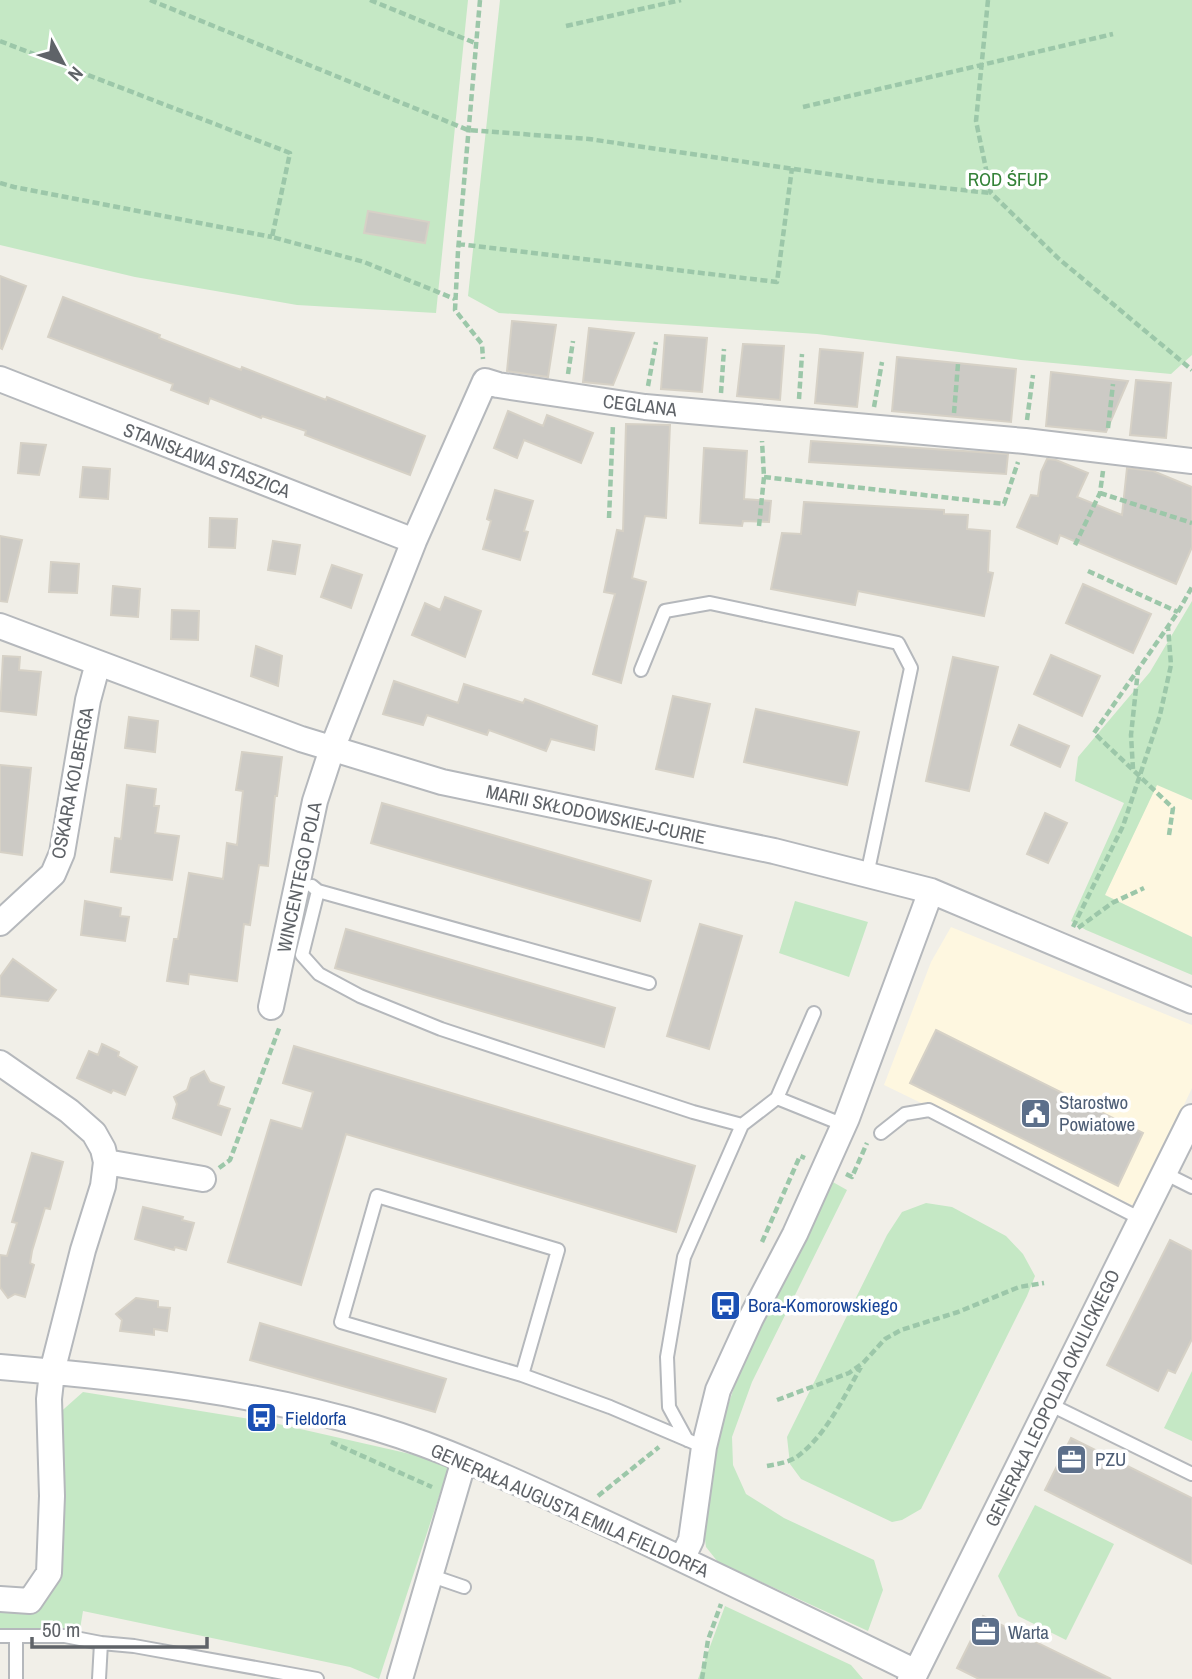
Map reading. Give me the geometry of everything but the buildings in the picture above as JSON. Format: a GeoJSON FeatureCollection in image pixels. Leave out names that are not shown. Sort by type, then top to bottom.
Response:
{"type":"FeatureCollection","features":[{"type":"Feature","properties":{"kind":"street","name":"STANISŁAWA STASZICA"},"geometry":{"type":"LineString","coordinates":[[0,379],[414,541]]}},
{"type":"Feature","properties":{"kind":"street","name":"CEGLANA"},"geometry":{"type":"LineString","coordinates":[[485,381],[645,408],[1025,441],[1192,461]]}},
{"type":"Feature","properties":{"kind":"street"},"geometry":{"type":"LineString","coordinates":[[332,749],[414,541],[485,381]]}},
{"type":"Feature","properties":{"kind":"street","name":"MARII SKŁODOWSKIEJ-CURIE"},"geometry":{"type":"LineString","coordinates":[[0,626],[332,749],[442,782],[774,851],[931,891],[1192,1001]]}},
{"type":"Feature","properties":{"kind":"street","name":"OSKARA KOLBERGA"},"geometry":{"type":"LineString","coordinates":[[0,923],[53,874],[62,853],[88,700],[98,663]]}},
{"type":"Feature","properties":{"kind":"street","name":"WINCENTEGO POLA"},"geometry":{"type":"LineString","coordinates":[[276,1016],[315,801],[332,749]]}},
{"type":"Feature","properties":{"kind":"street"},"geometry":{"type":"LineString","coordinates":[[682,1559],[691,1540],[696,1443],[751,1318],[794,1234],[844,1125],[931,891]]}},
{"type":"Feature","properties":{"kind":"street"},"geometry":{"type":"LineString","coordinates":[[0,1063],[69,1111],[94,1133],[106,1161],[103,1186],[51,1371],[49,1399],[52,1496],[49,1573],[30,1601],[0,1599]]}},
{"type":"Feature","properties":{"kind":"street","name":"GENERAŁA LEOPOLDA OKULICKIEGO"},"geometry":{"type":"LineString","coordinates":[[918,1676],[1192,1117]]}},
{"type":"Feature","properties":{"kind":"street"},"geometry":{"type":"LineString","coordinates":[[106,1161],[203,1179]]}},
{"type":"Feature","properties":{"kind":"street","name":"GENERAŁA AUGUSTA EMILA FIELDORFA"},"geometry":{"type":"LineString","coordinates":[[0,1367],[110,1377],[271,1402],[376,1428],[464,1460],[682,1559],[918,1676]]}},
{"type":"Feature","properties":{"kind":"street"},"geometry":{"type":"LineString","coordinates":[[400,1679],[464,1460]]}},
{"type":"Feature","properties":{"kind":"lane"},"geometry":{"type":"LineString","coordinates":[[641,670],[665,611],[710,603],[898,643],[911,668],[867,875]]}},
{"type":"Feature","properties":{"kind":"lane"},"geometry":{"type":"LineString","coordinates":[[300,873],[318,891],[649,983]]}},
{"type":"Feature","properties":{"kind":"lane"},"geometry":{"type":"LineString","coordinates":[[318,891],[302,956],[319,974],[360,996],[441,1029],[693,1112],[742,1125]]}},
{"type":"Feature","properties":{"kind":"lane"},"geometry":{"type":"LineString","coordinates":[[696,1443],[669,1407],[667,1357],[684,1257],[742,1125],[777,1098],[814,1013]]}},
{"type":"Feature","properties":{"kind":"lane"},"geometry":{"type":"LineString","coordinates":[[777,1098],[844,1125]]}},
{"type":"Feature","properties":{"kind":"lane"},"geometry":{"type":"LineString","coordinates":[[881,1133],[905,1114],[929,1110],[1141,1219]]}},
{"type":"Feature","properties":{"kind":"lane"},"geometry":{"type":"LineString","coordinates":[[1164,1173],[1192,1187]]}},
{"type":"Feature","properties":{"kind":"lane"},"geometry":{"type":"LineString","coordinates":[[522,1375],[558,1250],[377,1196],[341,1322],[522,1375],[610,1407],[696,1443]]}},
{"type":"Feature","properties":{"kind":"lane"},"geometry":{"type":"LineString","coordinates":[[1049,1404],[1192,1474]]}},
{"type":"Feature","properties":{"kind":"lane"},"geometry":{"type":"LineString","coordinates":[[429,1575],[464,1587]]}},
{"type":"Feature","properties":{"kind":"lane"},"geometry":{"type":"LineString","coordinates":[[0,1636],[65,1636],[317,1679]]}},
{"type":"Feature","properties":{"kind":"lane"},"geometry":{"type":"LineString","coordinates":[[16,1636],[16,1679]]}},
{"type":"Feature","properties":{"kind":"lane"},"geometry":{"type":"LineString","coordinates":[[99,1679],[102,1643]]}},
{"type":"Feature","properties":{"kind":"path"},"geometry":{"type":"LineString","coordinates":[[150,0],[468,130],[589,139],[991,193]]}},
{"type":"Feature","properties":{"kind":"path"},"geometry":{"type":"LineString","coordinates":[[370,0],[475,43]]}},
{"type":"Feature","properties":{"kind":"path"},"geometry":{"type":"LineString","coordinates":[[480,0],[458,244],[455,310],[482,344],[485,381]]}},
{"type":"Feature","properties":{"kind":"path"},"geometry":{"type":"LineString","coordinates":[[566,26],[681,0]]}},
{"type":"Feature","properties":{"kind":"path"},"geometry":{"type":"LineString","coordinates":[[989,0],[976,121],[991,193],[1059,259],[1192,370]]}},
{"type":"Feature","properties":{"kind":"path"},"geometry":{"type":"LineString","coordinates":[[803,107],[1113,34]]}},
{"type":"Feature","properties":{"kind":"path"},"geometry":{"type":"LineString","coordinates":[[0,41],[289,153],[272,237]]}},
{"type":"Feature","properties":{"kind":"path"},"geometry":{"type":"LineString","coordinates":[[458,244],[777,282],[792,168]]}},
{"type":"Feature","properties":{"kind":"path"},"geometry":{"type":"LineString","coordinates":[[0,183],[272,237],[363,261],[455,299]]}},
{"type":"Feature","properties":{"kind":"path"},"geometry":{"type":"LineString","coordinates":[[564,395],[573,341]]}},
{"type":"Feature","properties":{"kind":"path"},"geometry":{"type":"LineString","coordinates":[[645,408],[656,342]]}},
{"type":"Feature","properties":{"kind":"path"},"geometry":{"type":"LineString","coordinates":[[720,415],[724,349]]}},
{"type":"Feature","properties":{"kind":"path"},"geometry":{"type":"LineString","coordinates":[[798,421],[802,354]]}},
{"type":"Feature","properties":{"kind":"path"},"geometry":{"type":"LineString","coordinates":[[869,428],[882,362]]}},
{"type":"Feature","properties":{"kind":"path"},"geometry":{"type":"LineString","coordinates":[[952,435],[958,364]]}},
{"type":"Feature","properties":{"kind":"path"},"geometry":{"type":"LineString","coordinates":[[764,477],[1004,504],[1025,441],[1033,376]]}},
{"type":"Feature","properties":{"kind":"path"},"geometry":{"type":"LineString","coordinates":[[609,518],[614,402]]}},
{"type":"Feature","properties":{"kind":"path"},"geometry":{"type":"LineString","coordinates":[[759,526],[764,477],[760,419]]}},
{"type":"Feature","properties":{"kind":"path"},"geometry":{"type":"LineString","coordinates":[[1100,493],[1192,523]]}},
{"type":"Feature","properties":{"kind":"path"},"geometry":{"type":"LineString","coordinates":[[1088,571],[1178,612]]}},
{"type":"Feature","properties":{"kind":"path"},"geometry":{"type":"LineString","coordinates":[[1169,835],[1173,808],[1094,733],[1168,627],[1192,587]]}},
{"type":"Feature","properties":{"kind":"path"},"geometry":{"type":"LineString","coordinates":[[1144,888],[1112,903],[1069,934],[1123,826],[1160,715],[1171,665],[1168,627]]}},
{"type":"Feature","properties":{"kind":"path"},"geometry":{"type":"LineString","coordinates":[[1133,770],[1131,734],[1138,668]]}},
{"type":"Feature","properties":{"kind":"path"},"geometry":{"type":"LineString","coordinates":[[203,1179],[230,1160],[276,1016]]}},
{"type":"Feature","properties":{"kind":"path"},"geometry":{"type":"LineString","coordinates":[[777,1400],[849,1373],[863,1363],[885,1339],[901,1330],[958,1312],[1019,1287],[1044,1283]]}},
{"type":"Feature","properties":{"kind":"path"},"geometry":{"type":"LineString","coordinates":[[768,1466],[800,1455],[827,1424],[863,1363]]}},
{"type":"Feature","properties":{"kind":"path"},"geometry":{"type":"LineString","coordinates":[[324,1439],[453,1497]]}},
{"type":"Feature","properties":{"kind":"path"},"geometry":{"type":"LineString","coordinates":[[702,1679],[708,1640],[724,1596]]}},
{"type":"Feature","properties":{"kind":"shaded area"},"geometry":{"type":"Polygon","coordinates":[[[1157,784],[1192,800],[1192,937],[1105,895],[1157,784]]]}},
{"type":"Feature","properties":{"kind":"shaded area"},"geometry":{"type":"Polygon","coordinates":[[[951,927],[1192,1025],[1192,1088],[1136,1207],[884,1085],[931,962],[951,927]]]}},
{"type":"Feature","properties":{"kind":"green space"},"geometry":{"type":"Polygon","coordinates":[[[0,0],[468,0],[436,313],[297,305],[135,277],[0,245],[0,0]]]}},
{"type":"Feature","properties":{"kind":"green space","name":"ROD ŚFUP"},"geometry":{"type":"Polygon","coordinates":[[[500,0],[1192,0],[1192,355],[1171,374],[1021,360],[817,334],[499,313],[468,296],[500,0]]]}},
{"type":"Feature","properties":{"kind":"green space"},"geometry":{"type":"Polygon","coordinates":[[[1192,601],[1192,800],[1157,785],[1105,895],[1192,937],[1192,975],[1086,930],[1071,921],[1124,803],[1075,781],[1078,757],[1150,672],[1192,601]]]}},
{"type":"Feature","properties":{"kind":"green space"},"geometry":{"type":"Polygon","coordinates":[[[795,901],[868,922],[849,977],[779,953],[795,901]]]}},
{"type":"Feature","properties":{"kind":"green space"},"geometry":{"type":"Polygon","coordinates":[[[831,1181],[847,1190],[752,1382],[732,1437],[733,1465],[746,1494],[784,1518],[874,1560],[883,1590],[868,1631],[718,1562],[706,1547],[704,1532],[721,1426],[743,1361],[831,1181]]]}},
{"type":"Feature","properties":{"kind":"green space"},"geometry":{"type":"Polygon","coordinates":[[[926,1203],[952,1207],[1006,1236],[1023,1254],[1035,1276],[921,1509],[902,1520],[892,1522],[801,1479],[790,1464],[787,1437],[887,1235],[902,1212],[926,1203]]]}},
{"type":"Feature","properties":{"kind":"green space"},"geometry":{"type":"Polygon","coordinates":[[[1192,1371],[1192,1441],[1164,1428],[1192,1371]]]}},
{"type":"Feature","properties":{"kind":"green space"},"geometry":{"type":"Polygon","coordinates":[[[83,1392],[274,1423],[450,1463],[379,1679],[350,1667],[83,1611],[80,1629],[0,1633],[0,1600],[30,1601],[60,1577],[56,1416],[83,1392]]]}},
{"type":"Feature","properties":{"kind":"green space"},"geometry":{"type":"Polygon","coordinates":[[[1035,1505],[1114,1544],[1066,1640],[1018,1616],[998,1576],[1035,1505]]]}},
{"type":"Feature","properties":{"kind":"green space"},"geometry":{"type":"Polygon","coordinates":[[[725,1606],[851,1665],[863,1679],[698,1679],[725,1606]]]}},
{"type":"Feature","properties":{"kind":"place","name":"Starostwo Powiatowe"},"geometry":{"type":"Point","coordinates":[1036,1113]}},
{"type":"Feature","properties":{"kind":"place","name":"Bora-Komorowskiego"},"geometry":{"type":"Point","coordinates":[725,1305]}},
{"type":"Feature","properties":{"kind":"place","name":"Fieldorfa"},"geometry":{"type":"Point","coordinates":[262,1418]}},
{"type":"Feature","properties":{"kind":"place","name":"PZU"},"geometry":{"type":"Point","coordinates":[1072,1459]}},
{"type":"Feature","properties":{"kind":"place","name":"Warta"},"geometry":{"type":"Point","coordinates":[985,1632]}}]}
